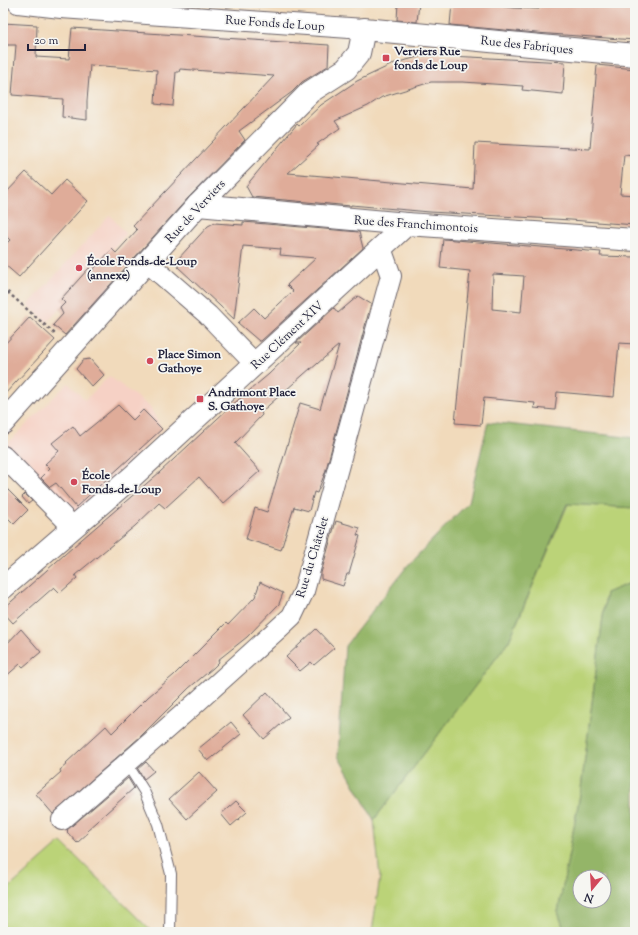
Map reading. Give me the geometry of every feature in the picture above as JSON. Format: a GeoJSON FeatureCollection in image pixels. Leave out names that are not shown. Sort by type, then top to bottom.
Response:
{"type":"FeatureCollection","features":[{"type":"Feature","properties":{"kind":"street","name":"Rue Fonds de Loup"},"geometry":{"type":"LineString","coordinates":[[18,3],[62,5],[364,29]]}},
{"type":"Feature","properties":{"kind":"street","name":"Rue des Fabriques"},"geometry":{"type":"LineString","coordinates":[[364,29],[635,55]]}},
{"type":"Feature","properties":{"kind":"street","name":"Rue de Verviers"},"geometry":{"type":"LineString","coordinates":[[3,423],[148,263],[198,205],[310,92],[346,68],[359,53],[364,29]]}},
{"type":"Feature","properties":{"kind":"street","name":"Rue des Franchimontois"},"geometry":{"type":"LineString","coordinates":[[198,205],[407,224],[635,240]]}},
{"type":"Feature","properties":{"kind":"street","name":"Rue Clément XIV"},"geometry":{"type":"LineString","coordinates":[[3,588],[133,476],[407,224]]}},
{"type":"Feature","properties":{"kind":"street","name":"Rue du Châtelet"},"geometry":{"type":"LineString","coordinates":[[62,820],[127,764],[292,616],[304,591],[391,276],[381,248]]}},
{"type":"Feature","properties":{"kind":"street"},"geometry":{"type":"LineString","coordinates":[[148,263],[208,316],[255,364]]}},
{"type":"Feature","properties":{"kind":"street"},"geometry":{"type":"LineString","coordinates":[[3,456],[73,527]]}},
{"type":"Feature","properties":{"kind":"lane"},"geometry":{"type":"LineString","coordinates":[[127,764],[144,791],[158,824],[171,874],[170,932]]}},
{"type":"Feature","properties":{"kind":"path"},"geometry":{"type":"LineString","coordinates":[[3,288],[57,336]]}},
{"type":"Feature","properties":{"kind":"shaded area","name":"École Fonds-de-Loup (annexe)"},"geometry":{"type":"Polygon","coordinates":[[[110,215],[126,234],[95,269],[95,272],[114,291],[85,323],[65,304],[47,322],[28,305],[110,215]]]}},
{"type":"Feature","properties":{"kind":"shaded area","name":"École Fonds-de-Loup"},"geometry":{"type":"Polygon","coordinates":[[[109,376],[150,407],[162,430],[72,518],[5,446],[68,383],[85,400],[109,376]]]}},
{"type":"Feature","properties":{"kind":"green space"},"geometry":{"type":"Polygon","coordinates":[[[488,422],[635,438],[635,508],[567,504],[509,641],[374,820],[338,756],[345,646],[408,565],[469,502],[488,422]]]}},
{"type":"Feature","properties":{"kind":"green space"},"geometry":{"type":"Polygon","coordinates":[[[568,504],[635,508],[635,581],[606,593],[581,789],[558,912],[565,932],[372,932],[380,877],[374,820],[509,641],[568,504]]]}},
{"type":"Feature","properties":{"kind":"green space"},"geometry":{"type":"Polygon","coordinates":[[[635,581],[635,932],[565,932],[558,912],[581,789],[606,593],[635,581]]]}},
{"type":"Feature","properties":{"kind":"green space"},"geometry":{"type":"Polygon","coordinates":[[[61,842],[152,932],[3,932],[3,893],[61,842]]]}},
{"type":"Feature","properties":{"kind":"building"},"geometry":{"type":"Polygon","coordinates":[[[398,3],[419,3],[417,22],[397,20],[398,3]]]}},
{"type":"Feature","properties":{"kind":"building"},"geometry":{"type":"Polygon","coordinates":[[[452,3],[473,3],[539,9],[540,3],[599,5],[599,3],[635,3],[635,40],[450,25],[452,3]]]}},
{"type":"Feature","properties":{"kind":"building"},"geometry":{"type":"Polygon","coordinates":[[[3,23],[37,25],[36,57],[69,59],[72,28],[329,45],[328,66],[302,82],[292,92],[239,131],[245,140],[189,197],[65,335],[53,325],[63,314],[60,308],[65,303],[61,299],[89,268],[92,271],[112,249],[116,253],[137,230],[133,226],[274,76],[180,69],[179,72],[176,72],[173,106],[155,104],[157,70],[90,65],[87,120],[62,117],[63,99],[12,95],[16,45],[3,45],[3,23]]]}},
{"type":"Feature","properties":{"kind":"building"},"geometry":{"type":"Polygon","coordinates":[[[432,55],[565,62],[563,94],[522,90],[523,86],[463,82],[431,82],[382,97],[368,106],[335,121],[340,128],[317,144],[319,145],[288,173],[473,189],[475,143],[590,149],[597,65],[635,69],[635,156],[624,155],[620,194],[635,195],[635,225],[430,212],[252,197],[246,186],[297,124],[299,126],[321,105],[357,81],[395,63],[432,55]]]}},
{"type":"Feature","properties":{"kind":"building"},"geometry":{"type":"Polygon","coordinates":[[[26,172],[51,195],[65,180],[88,201],[19,277],[3,263],[3,247],[10,240],[3,233],[3,196],[26,172]]]}},
{"type":"Feature","properties":{"kind":"building"},"geometry":{"type":"Polygon","coordinates":[[[243,222],[359,232],[363,248],[261,341],[259,341],[238,323],[254,308],[264,318],[293,291],[287,285],[316,258],[280,255],[281,249],[243,246],[234,319],[178,267],[178,259],[208,226],[214,223],[243,225],[243,222]]]}},
{"type":"Feature","properties":{"kind":"building"},"geometry":{"type":"Polygon","coordinates":[[[443,239],[601,252],[600,256],[635,257],[635,344],[619,343],[614,397],[557,392],[555,410],[534,408],[535,403],[484,398],[481,425],[455,423],[470,271],[440,268],[443,239]],[[493,274],[492,309],[521,312],[524,276],[493,274]]]}},
{"type":"Feature","properties":{"kind":"building"},"geometry":{"type":"Polygon","coordinates":[[[358,296],[371,304],[325,473],[317,493],[314,492],[309,511],[294,507],[281,550],[246,539],[255,508],[267,512],[300,403],[320,409],[339,345],[261,412],[262,415],[235,443],[260,471],[223,504],[199,477],[165,508],[159,503],[135,526],[75,575],[77,578],[60,593],[54,587],[13,623],[3,612],[3,609],[160,472],[231,406],[269,374],[301,343],[296,343],[334,308],[338,313],[358,296]]]}},
{"type":"Feature","properties":{"kind":"building"},"geometry":{"type":"Polygon","coordinates":[[[30,317],[55,340],[3,396],[3,346],[30,317]]]}},
{"type":"Feature","properties":{"kind":"building"},"geometry":{"type":"Polygon","coordinates":[[[90,359],[104,375],[92,387],[76,369],[83,360],[90,359]]]}},
{"type":"Feature","properties":{"kind":"building","name":"École Fonds-de-Loup"},"geometry":{"type":"Polygon","coordinates":[[[118,405],[133,420],[143,410],[162,429],[76,507],[56,483],[50,487],[41,478],[50,469],[45,464],[59,451],[52,443],[73,426],[80,436],[118,405]]]}},
{"type":"Feature","properties":{"kind":"building"},"geometry":{"type":"Polygon","coordinates":[[[3,485],[28,510],[14,524],[3,513],[3,485]]]}},
{"type":"Feature","properties":{"kind":"building"},"geometry":{"type":"Polygon","coordinates":[[[25,494],[32,501],[28,504],[22,497],[25,494]]]}},
{"type":"Feature","properties":{"kind":"building"},"geometry":{"type":"Polygon","coordinates":[[[336,521],[360,528],[357,535],[360,536],[349,574],[347,574],[343,586],[321,579],[321,573],[336,521]]]}},
{"type":"Feature","properties":{"kind":"building"},"geometry":{"type":"Polygon","coordinates":[[[260,582],[283,593],[279,604],[247,637],[218,660],[219,662],[213,668],[189,688],[141,736],[53,814],[36,794],[61,772],[60,770],[67,764],[66,763],[106,726],[112,733],[148,697],[174,675],[226,623],[228,625],[255,597],[260,582]]]}},
{"type":"Feature","properties":{"kind":"building"},"geometry":{"type":"Polygon","coordinates":[[[21,629],[41,652],[23,667],[20,664],[3,679],[3,648],[21,629]]]}},
{"type":"Feature","properties":{"kind":"building"},"geometry":{"type":"Polygon","coordinates":[[[316,629],[334,648],[314,665],[311,662],[300,671],[286,657],[316,629]]]}},
{"type":"Feature","properties":{"kind":"building"},"geometry":{"type":"Polygon","coordinates":[[[267,692],[289,717],[264,739],[243,715],[267,692]]]}},
{"type":"Feature","properties":{"kind":"building"},"geometry":{"type":"Polygon","coordinates":[[[231,722],[241,734],[208,761],[198,749],[231,722]]]}},
{"type":"Feature","properties":{"kind":"building"},"geometry":{"type":"Polygon","coordinates":[[[146,762],[154,771],[144,779],[138,769],[146,762]]]}},
{"type":"Feature","properties":{"kind":"building"},"geometry":{"type":"Polygon","coordinates":[[[199,772],[217,792],[187,819],[169,799],[199,772]]]}},
{"type":"Feature","properties":{"kind":"building"},"geometry":{"type":"Polygon","coordinates":[[[128,778],[134,788],[87,830],[89,832],[77,843],[67,832],[67,830],[128,778]]]}},
{"type":"Feature","properties":{"kind":"building"},"geometry":{"type":"Polygon","coordinates":[[[236,801],[247,812],[231,826],[221,814],[236,801]]]}},
{"type":"Feature","properties":{"kind":"place","name":"Verviers Rue fonds de Loup"},"geometry":{"type":"Point","coordinates":[386,58]}},
{"type":"Feature","properties":{"kind":"place","name":"École Fonds-de-Loup (annexe)"},"geometry":{"type":"Point","coordinates":[79,268]}},
{"type":"Feature","properties":{"kind":"place","name":"Place Simon Gathoye"},"geometry":{"type":"Point","coordinates":[150,361]}},
{"type":"Feature","properties":{"kind":"place","name":"Andrimont Place S. Gathoye"},"geometry":{"type":"Point","coordinates":[200,399]}},
{"type":"Feature","properties":{"kind":"place","name":"École Fonds-de-Loup"},"geometry":{"type":"Point","coordinates":[74,482]}}]}
